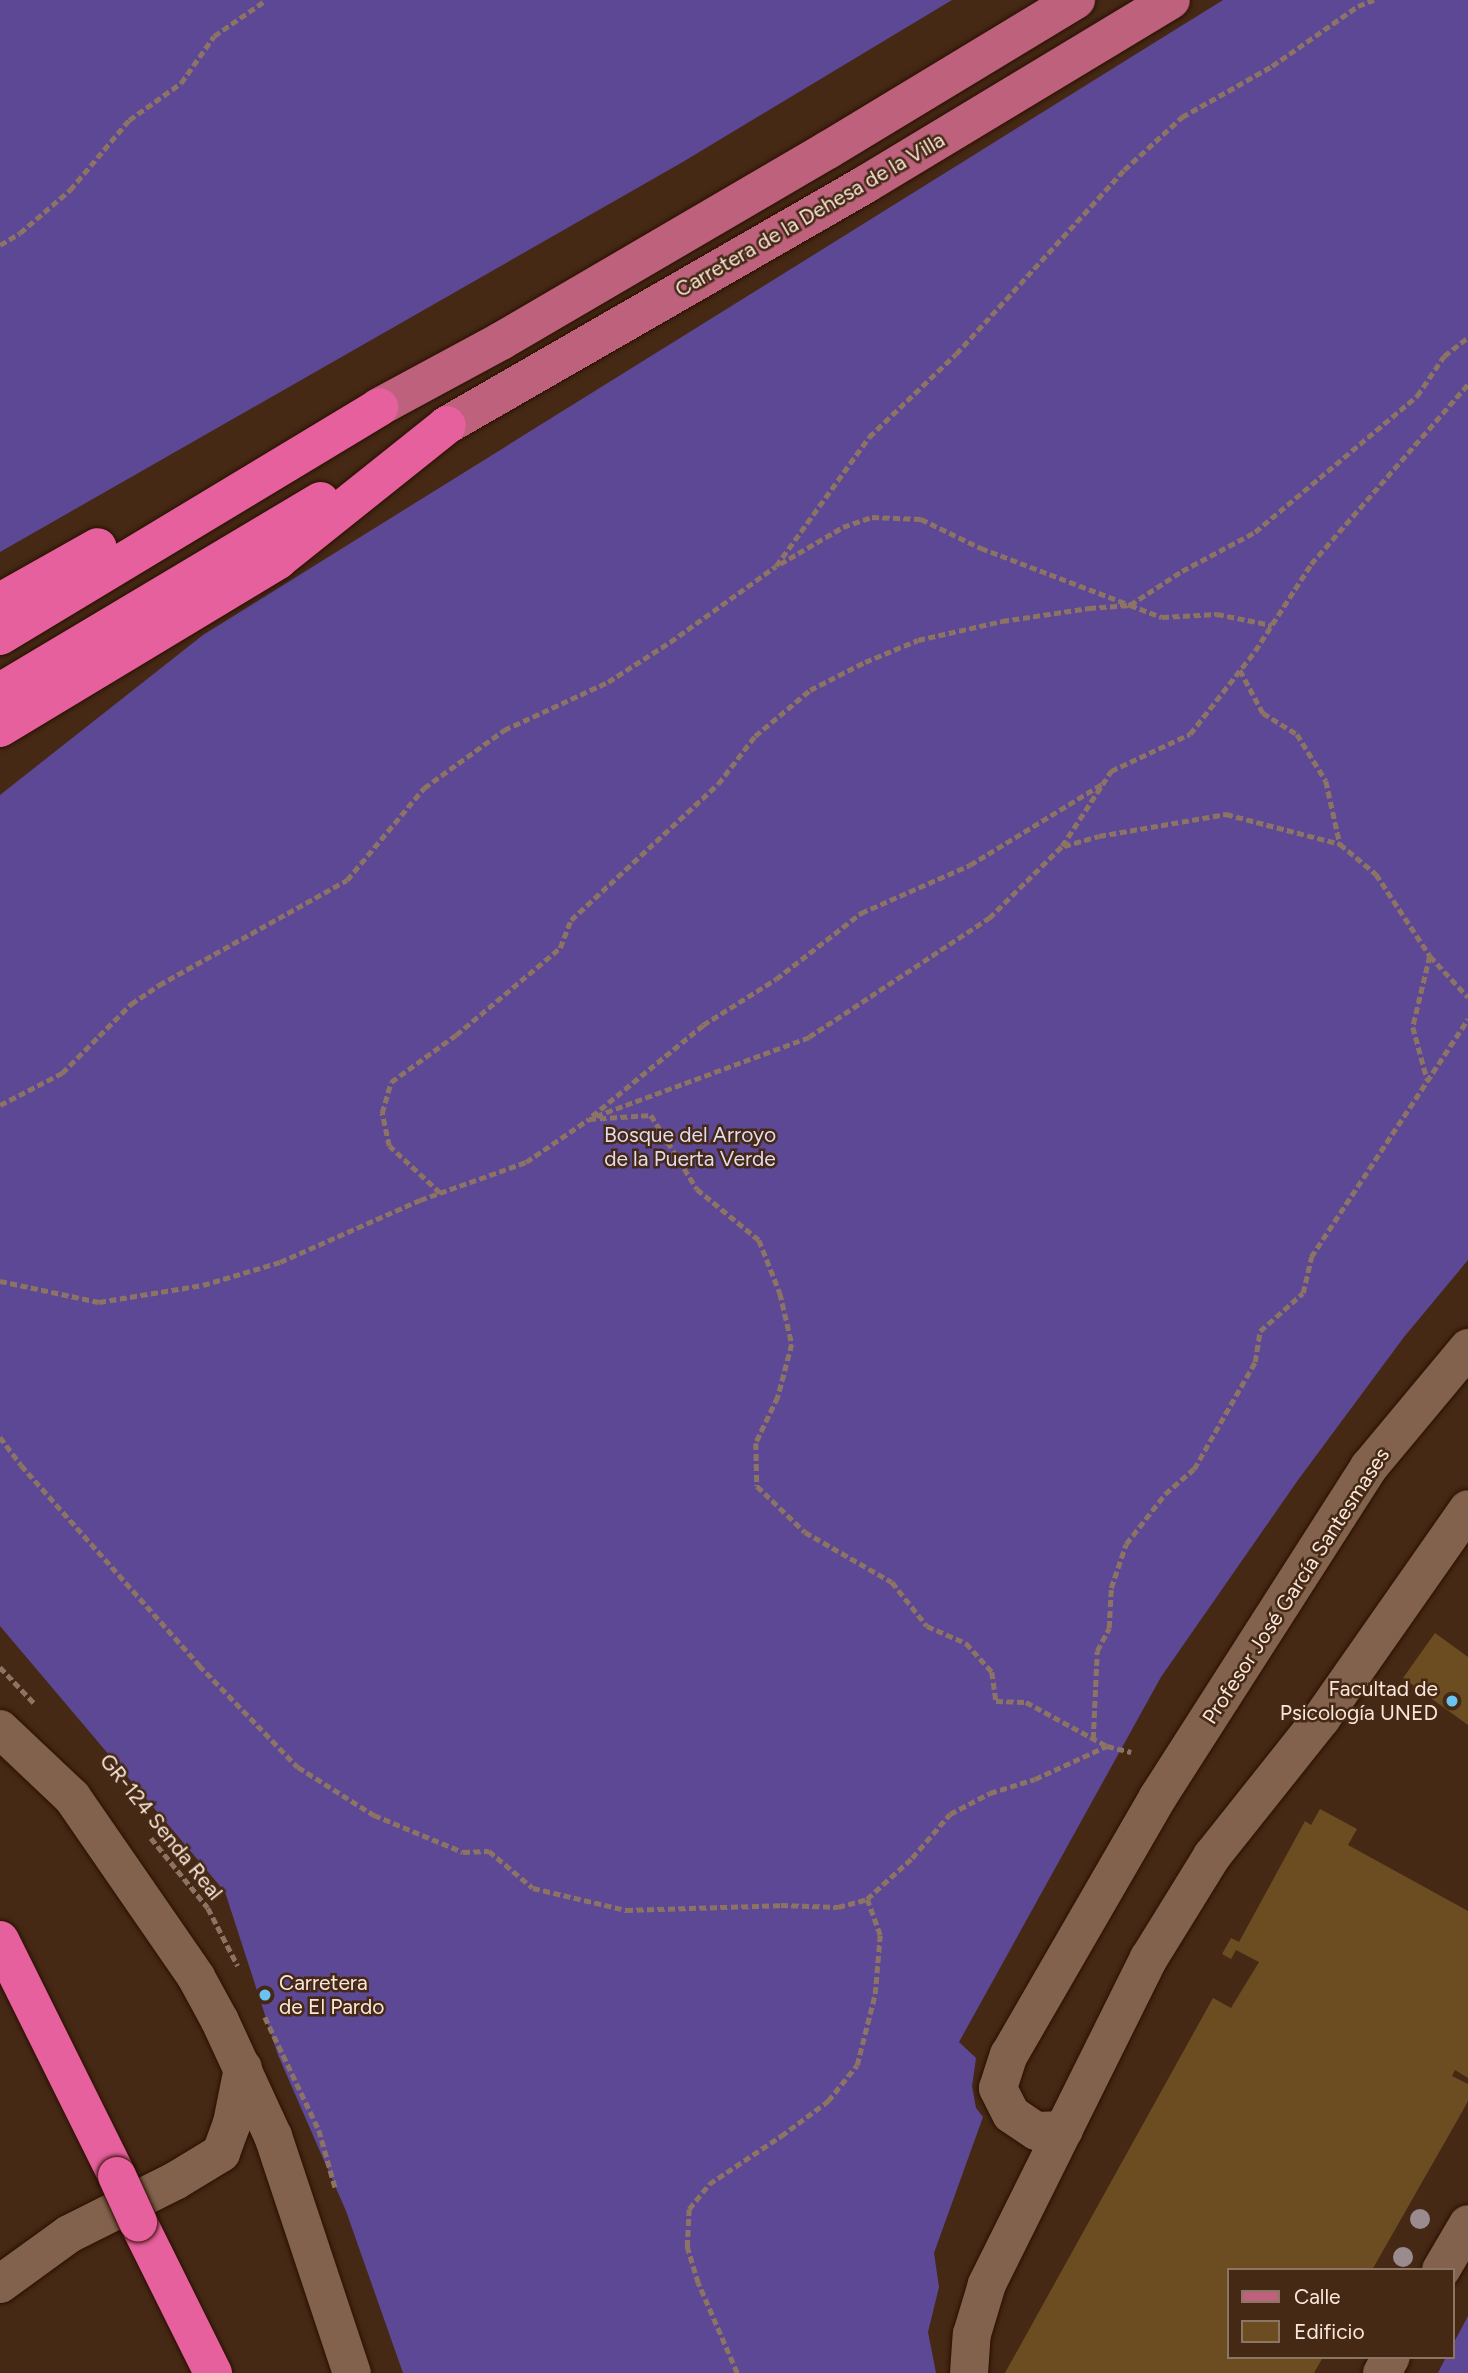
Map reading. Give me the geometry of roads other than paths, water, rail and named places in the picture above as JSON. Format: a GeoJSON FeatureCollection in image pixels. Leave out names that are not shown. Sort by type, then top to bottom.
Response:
{"type":"FeatureCollection","features":[{"type":"Feature","properties":{"kind":"highway"},"geometry":{"type":"LineString","coordinates":[[0,602],[222,478],[379,407]]}},
{"type":"Feature","properties":{"kind":"highway"},"geometry":{"type":"LineString","coordinates":[[0,636],[379,407]]}},
{"type":"Feature","properties":{"kind":"highway"},"geometry":{"type":"LineString","coordinates":[[0,728],[278,560],[447,425]]}},
{"type":"Feature","properties":{"kind":"highway"},"geometry":{"type":"LineString","coordinates":[[0,692],[447,425]]}},
{"type":"Feature","properties":{"kind":"highway"},"geometry":{"type":"LineString","coordinates":[[0,1940],[213,2373]]}},
{"type":"Feature","properties":{"kind":"main road"},"geometry":{"type":"LineString","coordinates":[[379,407],[501,341],[817,157],[1076,0]]}},
{"type":"Feature","properties":{"kind":"main road","name":"Carretera de la Dehesa de la Villa"},"geometry":{"type":"LineString","coordinates":[[447,425],[866,184],[1171,0]]}},
{"type":"Feature","properties":{"kind":"street"},"geometry":{"type":"LineString","coordinates":[[0,750],[107,664]]}},
{"type":"Feature","properties":{"kind":"street","name":"Profesor José García Santesmases"},"geometry":{"type":"LineString","coordinates":[[1064,2130],[1036,2131],[1024,2126],[1011,2114],[998,2088],[1009,2055],[1158,1797],[1369,1467],[1468,1348]]}},
{"type":"Feature","properties":{"kind":"street"},"geometry":{"type":"LineString","coordinates":[[969,2373],[972,2334],[987,2284],[1149,1958],[1212,1856],[1321,1719],[1468,1509]]}},
{"type":"Feature","properties":{"kind":"street"},"geometry":{"type":"LineString","coordinates":[[0,1728],[72,1797],[196,1977],[243,2068],[272,2136],[352,2373]]}},
{"type":"Feature","properties":{"kind":"street"},"geometry":{"type":"LineString","coordinates":[[0,2284],[69,2234],[175,2181],[221,2152],[232,2123],[243,2068]]}},
{"type":"Feature","properties":{"kind":"street"},"geometry":{"type":"LineString","coordinates":[[1442,2268],[1468,2224]]}},
{"type":"Feature","properties":{"kind":"place","name":"Facultad de Psicología UNED"},"geometry":{"type":"Point","coordinates":[1452,1701]}},
{"type":"Feature","properties":{"kind":"place","name":"Carretera de El Pardo"},"geometry":{"type":"Point","coordinates":[265,1995]}},
{"type":"Feature","properties":{"kind":"park label","name":"Bosque del Arroyo de la Puerta Verde"},"geometry":{"type":"Point","coordinates":[690,1147]}}]}
